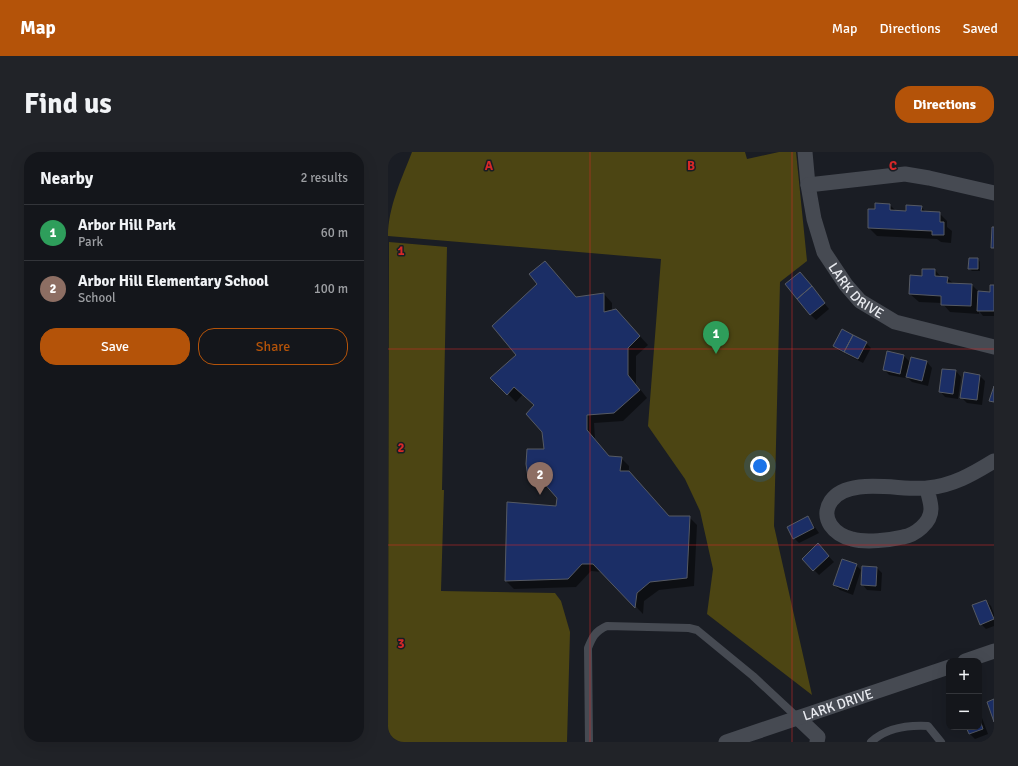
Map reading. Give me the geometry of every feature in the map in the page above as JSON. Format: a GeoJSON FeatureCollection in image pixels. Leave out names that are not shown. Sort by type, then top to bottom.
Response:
{"type":"FeatureCollection","features":[{"type":"Feature","properties":{"kind":"street","name":"LARK DRIVE"},"geometry":{"type":"LineString","coordinates":[[806,152],[808,185],[814,219],[824,252],[846,285],[860,301],[895,322],[994,347]]}},
{"type":"Feature","properties":{"kind":"street"},"geometry":{"type":"LineString","coordinates":[[808,185],[905,174],[929,178],[994,194]]}},
{"type":"Feature","properties":{"kind":"street"},"geometry":{"type":"LineString","coordinates":[[927,488],[931,510],[925,524],[912,535],[888,540],[852,540],[835,531],[829,525],[827,517],[831,502],[847,489],[861,487],[927,488],[968,477],[994,461]]}},
{"type":"Feature","properties":{"kind":"street"},"geometry":{"type":"LineString","coordinates":[[974,658],[994,651]]}},
{"type":"Feature","properties":{"kind":"street","name":"LARK DRIVE"},"geometry":{"type":"LineString","coordinates":[[726,742],[946,668]]}},
{"type":"Feature","properties":{"kind":"street"},"geometry":{"type":"LineString","coordinates":[[798,718],[818,736],[817,742]]}},
{"type":"Feature","properties":{"kind":"lane"},"geometry":{"type":"LineString","coordinates":[[589,742],[588,648],[593,636],[599,629],[606,626],[689,628],[697,630],[753,676],[798,718]]}},
{"type":"Feature","properties":{"kind":"lane"},"geometry":{"type":"LineString","coordinates":[[871,742],[898,728],[909,726],[928,726],[941,742]]}},
{"type":"Feature","properties":{"kind":"shaded area"},"geometry":{"type":"Polygon","coordinates":[[[412,152],[745,152],[747,159],[779,152],[796,152],[807,261],[780,282],[774,526],[812,695],[707,614],[713,569],[700,511],[685,479],[648,426],[661,259],[388,236],[390,214],[400,182],[412,152]]]}},
{"type":"Feature","properties":{"kind":"shaded area"},"geometry":{"type":"Polygon","coordinates":[[[389,242],[447,247],[442,490],[444,490],[441,591],[555,593],[561,601],[570,632],[567,742],[393,742],[388,740],[389,242]]]}},
{"type":"Feature","properties":{"kind":"building"},"geometry":{"type":"Polygon","coordinates":[[[875,203],[890,204],[890,210],[906,211],[906,205],[922,206],[921,211],[940,212],[940,222],[944,222],[944,235],[932,235],[932,231],[868,228],[868,209],[875,209],[875,203]]]}},
{"type":"Feature","properties":{"kind":"building"},"geometry":{"type":"Polygon","coordinates":[[[992,227],[994,227],[994,248],[991,248],[992,227]]]}},
{"type":"Feature","properties":{"kind":"building"},"geometry":{"type":"Polygon","coordinates":[[[969,258],[978,258],[978,269],[968,269],[969,258]]]}},
{"type":"Feature","properties":{"kind":"building"},"geometry":{"type":"Polygon","coordinates":[[[545,261],[576,297],[604,293],[604,312],[616,309],[640,336],[628,348],[628,375],[640,390],[614,413],[587,415],[587,430],[609,456],[622,457],[620,471],[629,471],[669,516],[690,516],[687,578],[650,582],[637,593],[635,608],[593,564],[582,564],[568,579],[505,581],[507,502],[556,506],[557,498],[542,481],[528,478],[526,464],[527,449],[544,449],[542,432],[526,414],[534,405],[514,387],[507,395],[490,378],[516,355],[492,326],[537,284],[529,274],[545,261]]]}},
{"type":"Feature","properties":{"kind":"building"},"geometry":{"type":"Polygon","coordinates":[[[922,269],[935,269],[935,276],[948,277],[947,283],[972,284],[971,306],[941,305],[941,296],[909,294],[910,275],[922,276],[922,269]]]}},
{"type":"Feature","properties":{"kind":"building"},"geometry":{"type":"Polygon","coordinates":[[[800,272],[812,286],[797,299],[785,284],[800,272]]]}},
{"type":"Feature","properties":{"kind":"building"},"geometry":{"type":"Polygon","coordinates":[[[990,285],[994,285],[994,311],[977,311],[978,291],[990,292],[990,285]]]}},
{"type":"Feature","properties":{"kind":"building"},"geometry":{"type":"Polygon","coordinates":[[[812,286],[825,303],[810,315],[797,299],[812,286]]]}},
{"type":"Feature","properties":{"kind":"building"},"geometry":{"type":"Polygon","coordinates":[[[842,329],[853,335],[844,352],[833,346],[842,329]]]}},
{"type":"Feature","properties":{"kind":"building"},"geometry":{"type":"Polygon","coordinates":[[[853,335],[867,342],[858,359],[844,352],[853,335]]]}},
{"type":"Feature","properties":{"kind":"building"},"geometry":{"type":"Polygon","coordinates":[[[887,351],[904,355],[900,374],[883,370],[887,351]]]}},
{"type":"Feature","properties":{"kind":"building"},"geometry":{"type":"Polygon","coordinates":[[[911,357],[927,361],[922,381],[906,377],[911,357]]]}},
{"type":"Feature","properties":{"kind":"building"},"geometry":{"type":"Polygon","coordinates":[[[942,369],[956,370],[953,394],[939,392],[942,369]]]}},
{"type":"Feature","properties":{"kind":"building"},"geometry":{"type":"Polygon","coordinates":[[[964,372],[980,375],[977,400],[960,398],[964,372]]]}},
{"type":"Feature","properties":{"kind":"building"},"geometry":{"type":"Polygon","coordinates":[[[994,386],[994,402],[989,401],[994,386]]]}},
{"type":"Feature","properties":{"kind":"building"},"geometry":{"type":"Polygon","coordinates":[[[808,516],[814,528],[793,539],[787,527],[808,516]]]}},
{"type":"Feature","properties":{"kind":"building"},"geometry":{"type":"Polygon","coordinates":[[[818,543],[829,556],[813,571],[802,559],[818,543]]]}},
{"type":"Feature","properties":{"kind":"building"},"geometry":{"type":"Polygon","coordinates":[[[842,559],[857,564],[848,590],[833,585],[842,559]]]}},
{"type":"Feature","properties":{"kind":"building"},"geometry":{"type":"Polygon","coordinates":[[[862,566],[877,567],[876,586],[861,585],[862,566]]]}},
{"type":"Feature","properties":{"kind":"building"},"geometry":{"type":"Polygon","coordinates":[[[986,600],[994,619],[980,625],[972,605],[986,600]]]}},
{"type":"Feature","properties":{"kind":"building"},"geometry":{"type":"Polygon","coordinates":[[[994,699],[994,722],[987,702],[994,699]]]}},
{"type":"Feature","properties":{"kind":"building"},"geometry":{"type":"Polygon","coordinates":[[[967,730],[980,730],[969,734],[967,730]]]}},
{"type":"Feature","properties":{"kind":"place","name":"Arbor Hill Park"},"geometry":{"type":"Point","coordinates":[716,354]}},
{"type":"Feature","properties":{"kind":"place","name":"Arbor Hill Elementary School"},"geometry":{"type":"Point","coordinates":[540,495]}}]}
